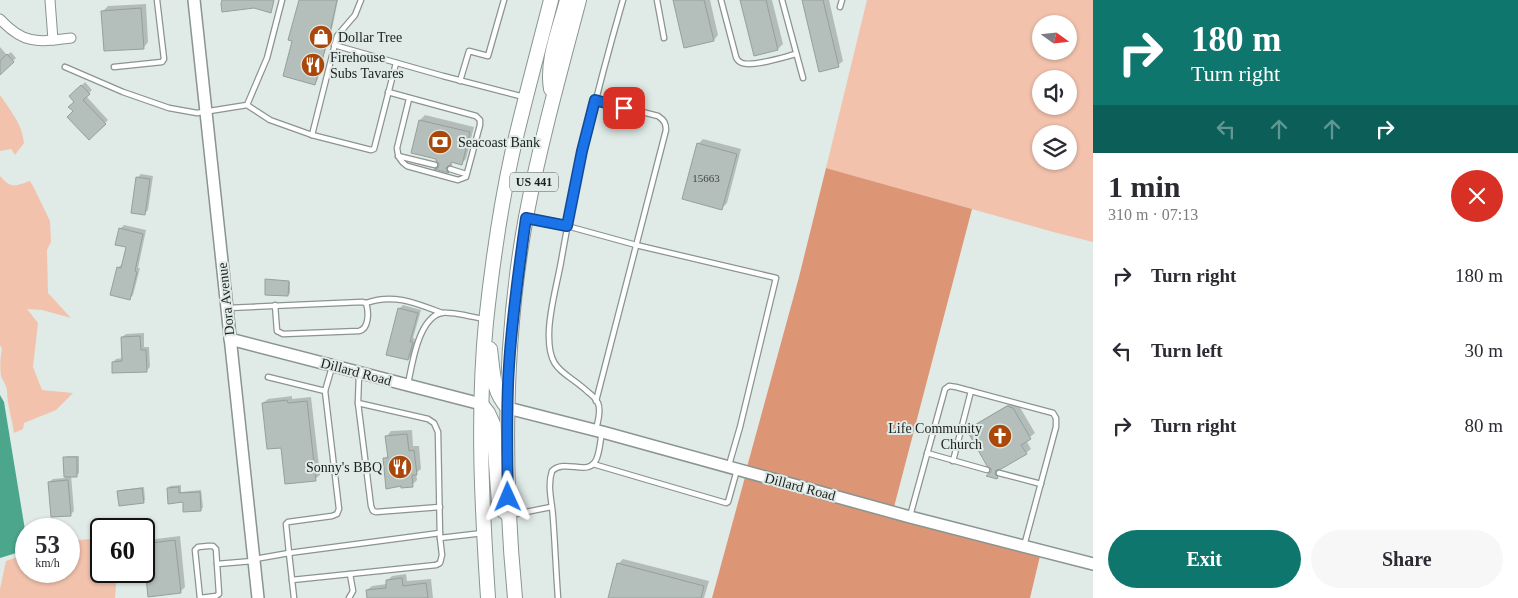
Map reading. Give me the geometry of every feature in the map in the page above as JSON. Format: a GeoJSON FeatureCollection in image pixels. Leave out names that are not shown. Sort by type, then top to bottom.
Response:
{"type":"FeatureCollection","features":[{"type":"Feature","properties":{"kind":"main road","name":"US 441"},"geometry":{"type":"LineString","coordinates":[[488,592],[480,463],[486,320],[492,267],[512,155],[551,0]]}},
{"type":"Feature","properties":{"kind":"main road"},"geometry":{"type":"LineString","coordinates":[[553,97],[550,74],[551,60],[567,0]]}},
{"type":"Feature","properties":{"kind":"main road","name":"US 441"},"geometry":{"type":"LineString","coordinates":[[515,598],[508,515],[508,408],[512,324],[526,218],[553,97],[578,0]]}},
{"type":"Feature","properties":{"kind":"main road"},"geometry":{"type":"LineString","coordinates":[[486,320],[495,386],[500,400],[508,408]]}},
{"type":"Feature","properties":{"kind":"main road"},"geometry":{"type":"LineString","coordinates":[[481,404],[493,424],[499,502],[501,509],[508,515]]}},
{"type":"Feature","properties":{"kind":"main road"},"geometry":{"type":"LineString","coordinates":[[488,592],[499,598]]}},
{"type":"Feature","properties":{"kind":"street"},"geometry":{"type":"LineString","coordinates":[[50,0],[53,40]]}},
{"type":"Feature","properties":{"kind":"street","name":"Dora Avenue"},"geometry":{"type":"LineString","coordinates":[[194,0],[258,598]]}},
{"type":"Feature","properties":{"kind":"street"},"geometry":{"type":"LineString","coordinates":[[0,19],[15,34],[29,40],[71,38]]}},
{"type":"Feature","properties":{"kind":"street"},"geometry":{"type":"LineString","coordinates":[[526,218],[567,226]]}},
{"type":"Feature","properties":{"kind":"street","name":"Dillard Road"},"geometry":{"type":"LineString","coordinates":[[230,340],[481,404]]}},
{"type":"Feature","properties":{"kind":"street","name":"Dillard Road"},"geometry":{"type":"LineString","coordinates":[[508,408],[599,431],[910,517],[1093,564]]}},
{"type":"Feature","properties":{"kind":"lane"},"geometry":{"type":"LineString","coordinates":[[114,67],[162,62],[164,59],[157,0]]}},
{"type":"Feature","properties":{"kind":"lane"},"geometry":{"type":"LineString","coordinates":[[247,105],[267,58],[282,0]]}},
{"type":"Feature","properties":{"kind":"lane"},"geometry":{"type":"LineString","coordinates":[[312,135],[337,36],[355,15],[361,0]]}},
{"type":"Feature","properties":{"kind":"lane"},"geometry":{"type":"LineString","coordinates":[[460,80],[469,51],[488,56],[504,0]]}},
{"type":"Feature","properties":{"kind":"lane"},"geometry":{"type":"LineString","coordinates":[[558,598],[552,507],[549,490],[552,470],[561,465],[588,468],[596,460],[600,447],[599,407],[584,388],[568,378],[552,360],[549,334],[550,322],[580,161],[623,0]]}},
{"type":"Feature","properties":{"kind":"lane"},"geometry":{"type":"LineString","coordinates":[[657,0],[664,38]]}},
{"type":"Feature","properties":{"kind":"lane"},"geometry":{"type":"LineString","coordinates":[[721,0],[735,54],[739,61],[744,64],[753,64],[796,54]]}},
{"type":"Feature","properties":{"kind":"lane"},"geometry":{"type":"LineString","coordinates":[[782,0],[803,78]]}},
{"type":"Feature","properties":{"kind":"lane"},"geometry":{"type":"LineString","coordinates":[[840,7],[842,0]]}},
{"type":"Feature","properties":{"kind":"lane"},"geometry":{"type":"LineString","coordinates":[[334,45],[526,97]]}},
{"type":"Feature","properties":{"kind":"lane"},"geometry":{"type":"LineString","coordinates":[[66,67],[123,92],[169,108],[197,113],[247,105],[270,120],[312,135],[371,150],[374,149],[396,63]]}},
{"type":"Feature","properties":{"kind":"lane"},"geometry":{"type":"LineString","coordinates":[[388,92],[476,116],[480,120],[463,179],[458,180],[407,166],[401,162],[397,148],[409,99]]}},
{"type":"Feature","properties":{"kind":"lane"},"geometry":{"type":"LineString","coordinates":[[595,100],[658,116],[664,120],[666,125],[596,401]]}},
{"type":"Feature","properties":{"kind":"lane"},"geometry":{"type":"LineString","coordinates":[[398,156],[435,165]]}},
{"type":"Feature","properties":{"kind":"lane"},"geometry":{"type":"LineString","coordinates":[[450,169],[466,174]]}},
{"type":"Feature","properties":{"kind":"lane"},"geometry":{"type":"LineString","coordinates":[[567,226],[636,245],[776,278],[740,427],[728,502],[726,503],[593,464]]}},
{"type":"Feature","properties":{"kind":"lane"},"geometry":{"type":"LineString","coordinates":[[227,308],[366,303],[378,299],[402,300],[442,313],[486,320]]}},
{"type":"Feature","properties":{"kind":"lane"},"geometry":{"type":"LineString","coordinates":[[275,305],[277,331],[283,334],[363,330],[366,327],[368,309],[366,303]]}},
{"type":"Feature","properties":{"kind":"lane"},"geometry":{"type":"LineString","coordinates":[[407,386],[418,343],[424,328],[431,319],[442,313]]}},
{"type":"Feature","properties":{"kind":"lane"},"geometry":{"type":"LineString","coordinates":[[294,598],[286,524],[288,522],[332,516],[337,514],[339,509],[325,391],[332,366]]}},
{"type":"Feature","properties":{"kind":"lane"},"geometry":{"type":"LineString","coordinates":[[359,373],[358,403],[370,506],[373,511],[440,507]]}},
{"type":"Feature","properties":{"kind":"lane"},"geometry":{"type":"LineString","coordinates":[[268,377],[325,391]]}},
{"type":"Feature","properties":{"kind":"lane"},"geometry":{"type":"LineString","coordinates":[[910,517],[945,389],[948,386],[956,386],[1054,413],[1056,427],[1024,546]]}},
{"type":"Feature","properties":{"kind":"lane"},"geometry":{"type":"LineString","coordinates":[[953,460],[971,391]]}},
{"type":"Feature","properties":{"kind":"lane"},"geometry":{"type":"LineString","coordinates":[[292,580],[436,565],[440,562],[442,555],[438,432],[434,423],[428,419],[358,403]]}},
{"type":"Feature","properties":{"kind":"lane"},"geometry":{"type":"LineString","coordinates":[[927,453],[987,470]]}},
{"type":"Feature","properties":{"kind":"lane"},"geometry":{"type":"LineString","coordinates":[[999,473],[1041,484]]}},
{"type":"Feature","properties":{"kind":"lane"},"geometry":{"type":"LineString","coordinates":[[508,515],[552,507]]}},
{"type":"Feature","properties":{"kind":"lane"},"geometry":{"type":"LineString","coordinates":[[217,564],[254,560],[289,553],[440,535],[484,533]]}},
{"type":"Feature","properties":{"kind":"lane"},"geometry":{"type":"LineString","coordinates":[[213,546],[216,549],[217,564],[218,594],[216,596],[200,598],[195,550],[198,547],[213,546]]}},
{"type":"Feature","properties":{"kind":"lane"},"geometry":{"type":"LineString","coordinates":[[349,598],[353,591],[350,574]]}},
{"type":"Feature","properties":{"kind":"shaded area"},"geometry":{"type":"Polygon","coordinates":[[[867,0],[1093,0],[1093,242],[826,168],[867,0]]]}},
{"type":"Feature","properties":{"kind":"shaded area"},"geometry":{"type":"Polygon","coordinates":[[[0,95],[15,118],[23,136],[24,143],[15,155],[11,149],[0,151],[0,95]]]}},
{"type":"Feature","properties":{"kind":"shaded area"},"geometry":{"type":"Polygon","coordinates":[[[826,168],[972,209],[894,507],[747,467],[799,277],[826,168]]]}},
{"type":"Feature","properties":{"kind":"shaded area"},"geometry":{"type":"Polygon","coordinates":[[[0,176],[10,185],[30,181],[33,186],[50,221],[51,242],[47,250],[48,293],[71,318],[42,310],[27,309],[38,323],[33,367],[42,390],[73,393],[56,410],[24,423],[23,429],[14,433],[7,389],[0,370],[2,349],[0,345],[0,176]]]}},
{"type":"Feature","properties":{"kind":"shaded area"},"geometry":{"type":"Polygon","coordinates":[[[0,395],[4,402],[23,518],[15,518],[15,553],[0,558],[0,395]]]}},
{"type":"Feature","properties":{"kind":"shaded area"},"geometry":{"type":"Polygon","coordinates":[[[745,477],[1040,556],[1030,598],[712,598],[745,477]]]}},
{"type":"Feature","properties":{"kind":"shaded area"},"geometry":{"type":"Polygon","coordinates":[[[90,539],[90,583],[116,583],[115,598],[0,598],[6,561],[15,558],[15,583],[80,583],[80,540],[90,539]]]}},
{"type":"Feature","properties":{"kind":"building"},"geometry":{"type":"Polygon","coordinates":[[[222,0],[274,0],[271,13],[254,8],[222,12],[222,0]]]}},
{"type":"Feature","properties":{"kind":"building"},"geometry":{"type":"Polygon","coordinates":[[[299,0],[337,0],[315,85],[283,76],[292,41],[288,40],[299,0]]]}},
{"type":"Feature","properties":{"kind":"building"},"geometry":{"type":"Polygon","coordinates":[[[673,0],[704,0],[714,41],[684,48],[673,0]]]}},
{"type":"Feature","properties":{"kind":"building"},"geometry":{"type":"Polygon","coordinates":[[[740,0],[766,0],[778,50],[754,56],[740,0]]]}},
{"type":"Feature","properties":{"kind":"building"},"geometry":{"type":"Polygon","coordinates":[[[802,0],[823,0],[839,67],[819,72],[802,0]]]}},
{"type":"Feature","properties":{"kind":"building"},"geometry":{"type":"Polygon","coordinates":[[[141,8],[144,49],[104,51],[101,11],[141,8]]]}},
{"type":"Feature","properties":{"kind":"building"},"geometry":{"type":"Polygon","coordinates":[[[7,54],[14,62],[0,75],[0,61],[7,54]]]}},
{"type":"Feature","properties":{"kind":"building"},"geometry":{"type":"Polygon","coordinates":[[[81,85],[90,94],[83,100],[106,124],[89,140],[67,117],[73,111],[68,107],[74,102],[69,96],[81,85]]]}},
{"type":"Feature","properties":{"kind":"building","name":"Seacoast Bank"},"geometry":{"type":"Polygon","coordinates":[[[419,120],[470,132],[462,165],[451,162],[451,165],[446,168],[449,173],[434,169],[438,168],[439,165],[436,159],[411,153],[419,120]]]}},
{"type":"Feature","properties":{"kind":"building"},"geometry":{"type":"Polygon","coordinates":[[[697,143],[737,154],[722,210],[682,199],[697,143]]]}},
{"type":"Feature","properties":{"kind":"building"},"geometry":{"type":"Polygon","coordinates":[[[136,177],[150,179],[145,215],[131,213],[136,177]]]}},
{"type":"Feature","properties":{"kind":"building"},"geometry":{"type":"Polygon","coordinates":[[[119,228],[143,234],[130,300],[110,295],[117,267],[121,268],[126,247],[115,245],[119,228]]]}},
{"type":"Feature","properties":{"kind":"building"},"geometry":{"type":"Polygon","coordinates":[[[265,279],[289,281],[288,296],[265,295],[265,279]]]}},
{"type":"Feature","properties":{"kind":"building"},"geometry":{"type":"Polygon","coordinates":[[[398,308],[418,313],[410,342],[413,342],[408,360],[386,355],[398,308]]]}},
{"type":"Feature","properties":{"kind":"building"},"geometry":{"type":"Polygon","coordinates":[[[140,336],[141,350],[146,350],[147,372],[112,373],[112,362],[122,361],[121,337],[140,336]]]}},
{"type":"Feature","properties":{"kind":"building"},"geometry":{"type":"Polygon","coordinates":[[[287,400],[288,403],[307,401],[316,481],[285,484],[281,448],[267,449],[262,403],[287,400]]]}},
{"type":"Feature","properties":{"kind":"building","name":"Life Community Church"},"geometry":{"type":"Polygon","coordinates":[[[1007,406],[1013,408],[1031,439],[1021,445],[1027,454],[996,470],[997,479],[986,476],[991,472],[991,469],[987,466],[969,434],[970,428],[1007,406]]]}},
{"type":"Feature","properties":{"kind":"building","name":"Sonny's BBQ"},"geometry":{"type":"Polygon","coordinates":[[[407,434],[409,451],[414,450],[417,475],[412,475],[413,487],[401,488],[401,486],[386,489],[383,458],[388,458],[385,436],[407,434]]]}},
{"type":"Feature","properties":{"kind":"building"},"geometry":{"type":"Polygon","coordinates":[[[63,457],[77,457],[77,477],[64,477],[63,457]]]}},
{"type":"Feature","properties":{"kind":"building"},"geometry":{"type":"Polygon","coordinates":[[[68,480],[71,516],[51,517],[48,482],[68,480]]]}},
{"type":"Feature","properties":{"kind":"building"},"geometry":{"type":"Polygon","coordinates":[[[179,487],[179,493],[200,492],[201,511],[183,512],[183,502],[168,504],[167,488],[179,487]]]}},
{"type":"Feature","properties":{"kind":"building"},"geometry":{"type":"Polygon","coordinates":[[[142,488],[144,503],[119,506],[117,491],[142,488]]]}},
{"type":"Feature","properties":{"kind":"building"},"geometry":{"type":"Polygon","coordinates":[[[175,540],[181,593],[148,597],[147,583],[155,583],[155,543],[175,540]]]}},
{"type":"Feature","properties":{"kind":"building"},"geometry":{"type":"Polygon","coordinates":[[[617,563],[704,586],[701,598],[608,598],[617,563]]]}},
{"type":"Feature","properties":{"kind":"building"},"geometry":{"type":"Polygon","coordinates":[[[402,578],[403,586],[426,583],[428,598],[367,598],[366,590],[386,588],[386,580],[402,578]]]}},
{"type":"Feature","properties":{"kind":"place","name":"Dollar Tree"},"geometry":{"type":"Point","coordinates":[321,37]}},
{"type":"Feature","properties":{"kind":"place","name":"Firehouse Subs Tavares"},"geometry":{"type":"Point","coordinates":[313,65]}},
{"type":"Feature","properties":{"kind":"place","name":"Seacoast Bank"},"geometry":{"type":"Point","coordinates":[440,142]}},
{"type":"Feature","properties":{"kind":"place","name":"Life Community Church"},"geometry":{"type":"Point","coordinates":[1000,436]}},
{"type":"Feature","properties":{"kind":"place","name":"Sonny's BBQ"},"geometry":{"type":"Point","coordinates":[400,467]}},
{"type":"Feature","properties":{"kind":"route"},"geometry":{"type":"LineString","coordinates":[[508,497],[509,367],[512,324],[526,218],[567,226],[582,151],[595,100],[624,108]]}}]}
